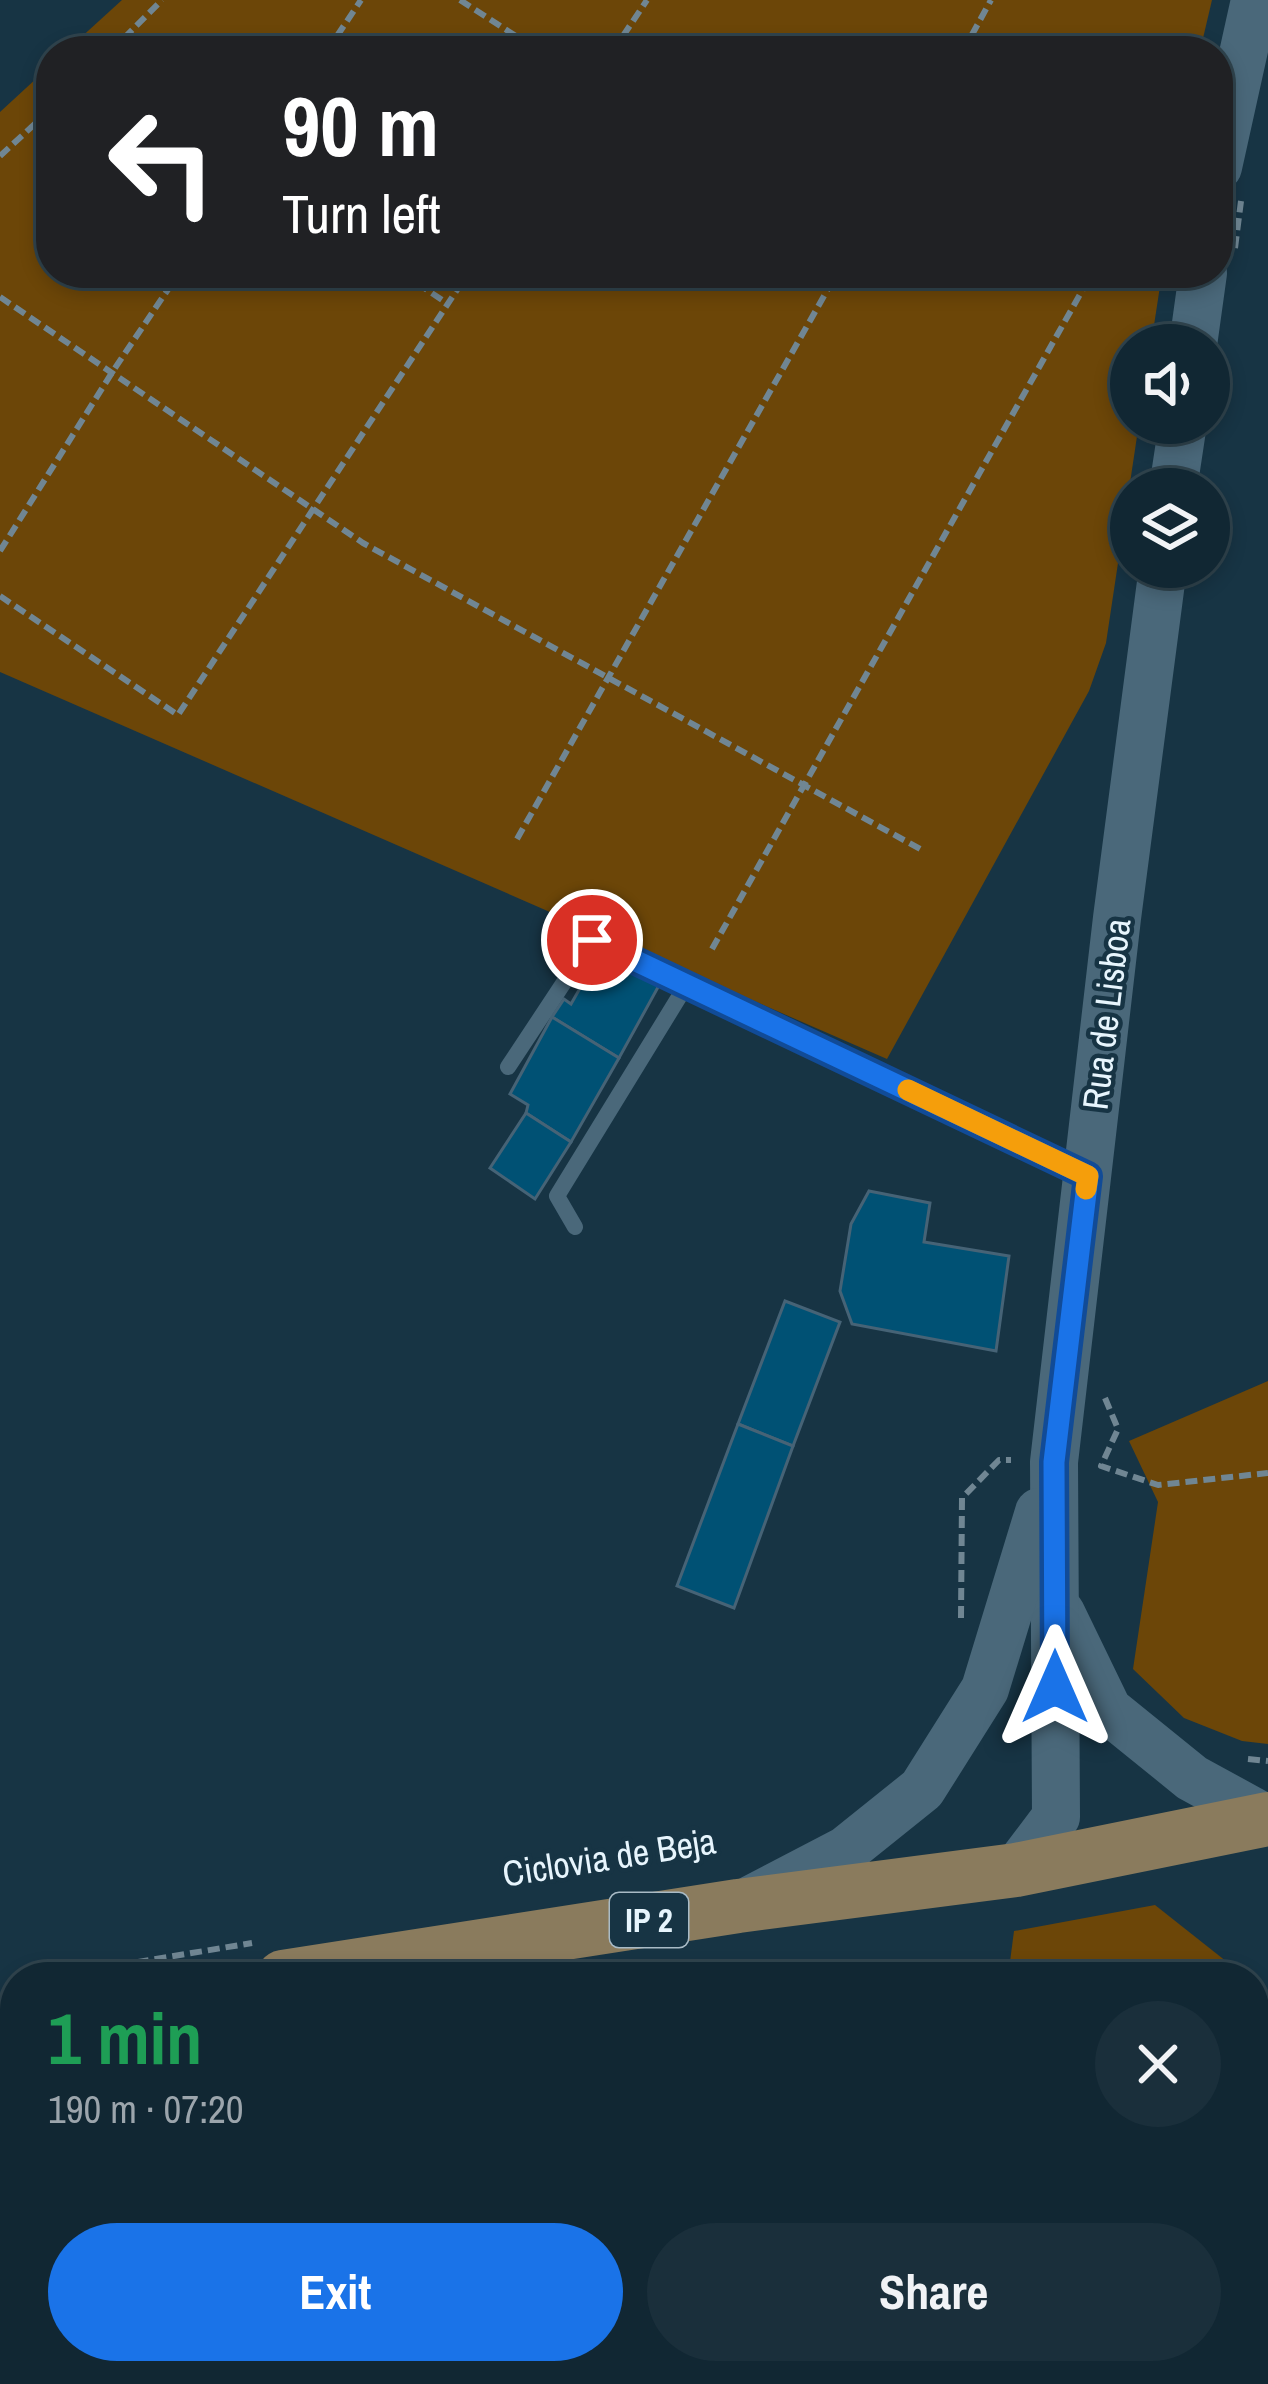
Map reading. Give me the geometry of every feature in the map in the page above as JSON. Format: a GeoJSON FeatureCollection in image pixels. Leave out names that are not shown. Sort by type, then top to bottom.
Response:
{"type":"FeatureCollection","features":[{"type":"Feature","properties":{"kind":"main road"},"geometry":{"type":"LineString","coordinates":[[1233,99],[1255,0]]}},
{"type":"Feature","properties":{"kind":"main road"},"geometry":{"type":"LineString","coordinates":[[1196,324],[1201,288]]}},
{"type":"Feature","properties":{"kind":"main road","name":"Rua de Lisboa"},"geometry":{"type":"LineString","coordinates":[[1016,1870],[1056,1817],[1055,1601],[1077,1464],[1088,1176],[1159,588]]}},
{"type":"Feature","properties":{"kind":"main road","name":"Rua de Lisboa"},"geometry":{"type":"LineString","coordinates":[[738,1906],[846,1850],[922,1789],[986,1689],[1077,1464]]}},
{"type":"Feature","properties":{"kind":"main road","name":"Rua de Lisboa"},"geometry":{"type":"LineString","coordinates":[[1055,1601],[1108,1710],[1192,1778],[1268,1819]]}},
{"type":"Feature","properties":{"kind":"main road","name":"IP 2"},"geometry":{"type":"LineString","coordinates":[[270,1960],[1016,1870],[1268,1819]]}},
{"type":"Feature","properties":{"kind":"lane"},"geometry":{"type":"LineString","coordinates":[[508,1067],[592,940],[1088,1176]]}},
{"type":"Feature","properties":{"kind":"lane"},"geometry":{"type":"LineString","coordinates":[[574,1227],[556,1196],[687,984]]}},
{"type":"Feature","properties":{"kind":"path"},"geometry":{"type":"LineString","coordinates":[[127,36],[162,0]]}},
{"type":"Feature","properties":{"kind":"path"},"geometry":{"type":"LineString","coordinates":[[337,36],[361,0]]}},
{"type":"Feature","properties":{"kind":"path"},"geometry":{"type":"LineString","coordinates":[[460,0],[516,36]]}},
{"type":"Feature","properties":{"kind":"path"},"geometry":{"type":"LineString","coordinates":[[623,36],[646,0]]}},
{"type":"Feature","properties":{"kind":"path"},"geometry":{"type":"LineString","coordinates":[[971,36],[991,0]]}},
{"type":"Feature","properties":{"kind":"path"},"geometry":{"type":"LineString","coordinates":[[0,156],[36,123]]}},
{"type":"Feature","properties":{"kind":"path"},"geometry":{"type":"LineString","coordinates":[[0,551],[169,288]]}},
{"type":"Feature","properties":{"kind":"path"},"geometry":{"type":"LineString","coordinates":[[424,288],[448,304]]}},
{"type":"Feature","properties":{"kind":"path"},"geometry":{"type":"LineString","coordinates":[[0,596],[178,715],[458,288]]}},
{"type":"Feature","properties":{"kind":"path"},"geometry":{"type":"LineString","coordinates":[[517,839],[829,288]]}},
{"type":"Feature","properties":{"kind":"path"},"geometry":{"type":"LineString","coordinates":[[712,949],[1084,288]]}},
{"type":"Feature","properties":{"kind":"path"},"geometry":{"type":"LineString","coordinates":[[0,297],[364,543],[922,850]]}},
{"type":"Feature","properties":{"kind":"path"},"geometry":{"type":"LineString","coordinates":[[961,1626],[962,1498],[999,1460],[1077,1464],[1158,1485],[1268,1473]]}},
{"type":"Feature","properties":{"kind":"path"},"geometry":{"type":"LineString","coordinates":[[1244,1759],[1268,1761]]}},
{"type":"Feature","properties":{"kind":"shaded area"},"geometry":{"type":"Polygon","coordinates":[[[122,0],[1212,0],[1204,36],[82,36],[122,0]]]}},
{"type":"Feature","properties":{"kind":"shaded area"},"geometry":{"type":"Polygon","coordinates":[[[36,79],[36,288],[1160,288],[1154,324],[1110,324],[1110,444],[1136,444],[1132,468],[1110,468],[1110,588],[1114,588],[1106,643],[1089,691],[887,1059],[0,672],[0,112],[36,79]]]}},
{"type":"Feature","properties":{"kind":"shaded area"},"geometry":{"type":"Polygon","coordinates":[[[1268,1381],[1268,1744],[1242,1741],[1184,1718],[1133,1669],[1158,1502],[1129,1441],[1268,1381]]]}},
{"type":"Feature","properties":{"kind":"shaded area"},"geometry":{"type":"Polygon","coordinates":[[[1155,1905],[1227,1962],[1010,1962],[1014,1931],[1155,1905]]]}},
{"type":"Feature","properties":{"kind":"building"},"geometry":{"type":"Polygon","coordinates":[[[616,957],[662,980],[619,1058],[552,1017],[564,999],[571,1004],[587,976],[602,962],[610,968],[616,957]]]}},
{"type":"Feature","properties":{"kind":"building"},"geometry":{"type":"Polygon","coordinates":[[[552,1017],[619,1058],[571,1142],[526,1113],[528,1105],[510,1094],[552,1017]]]}},
{"type":"Feature","properties":{"kind":"building"},"geometry":{"type":"Polygon","coordinates":[[[526,1113],[571,1142],[535,1199],[490,1168],[526,1113]]]}},
{"type":"Feature","properties":{"kind":"building"},"geometry":{"type":"Polygon","coordinates":[[[869,1191],[930,1203],[924,1242],[1009,1256],[996,1351],[852,1324],[840,1291],[851,1224],[869,1191]]]}},
{"type":"Feature","properties":{"kind":"building"},"geometry":{"type":"Polygon","coordinates":[[[785,1301],[840,1322],[793,1446],[738,1424],[785,1301]]]}},
{"type":"Feature","properties":{"kind":"building"},"geometry":{"type":"Polygon","coordinates":[[[738,1424],[793,1446],[734,1608],[677,1586],[738,1424]]]}},
{"type":"Feature","properties":{"kind":"slow traffic"},"geometry":{"type":"LineString","coordinates":[[908,1090],[1088,1176],[1086,1189]]}},
{"type":"Feature","properties":{"kind":"route"},"geometry":{"type":"LineString","coordinates":[[592,940],[1088,1176],[1054,1462],[1055,1687]]}}]}
